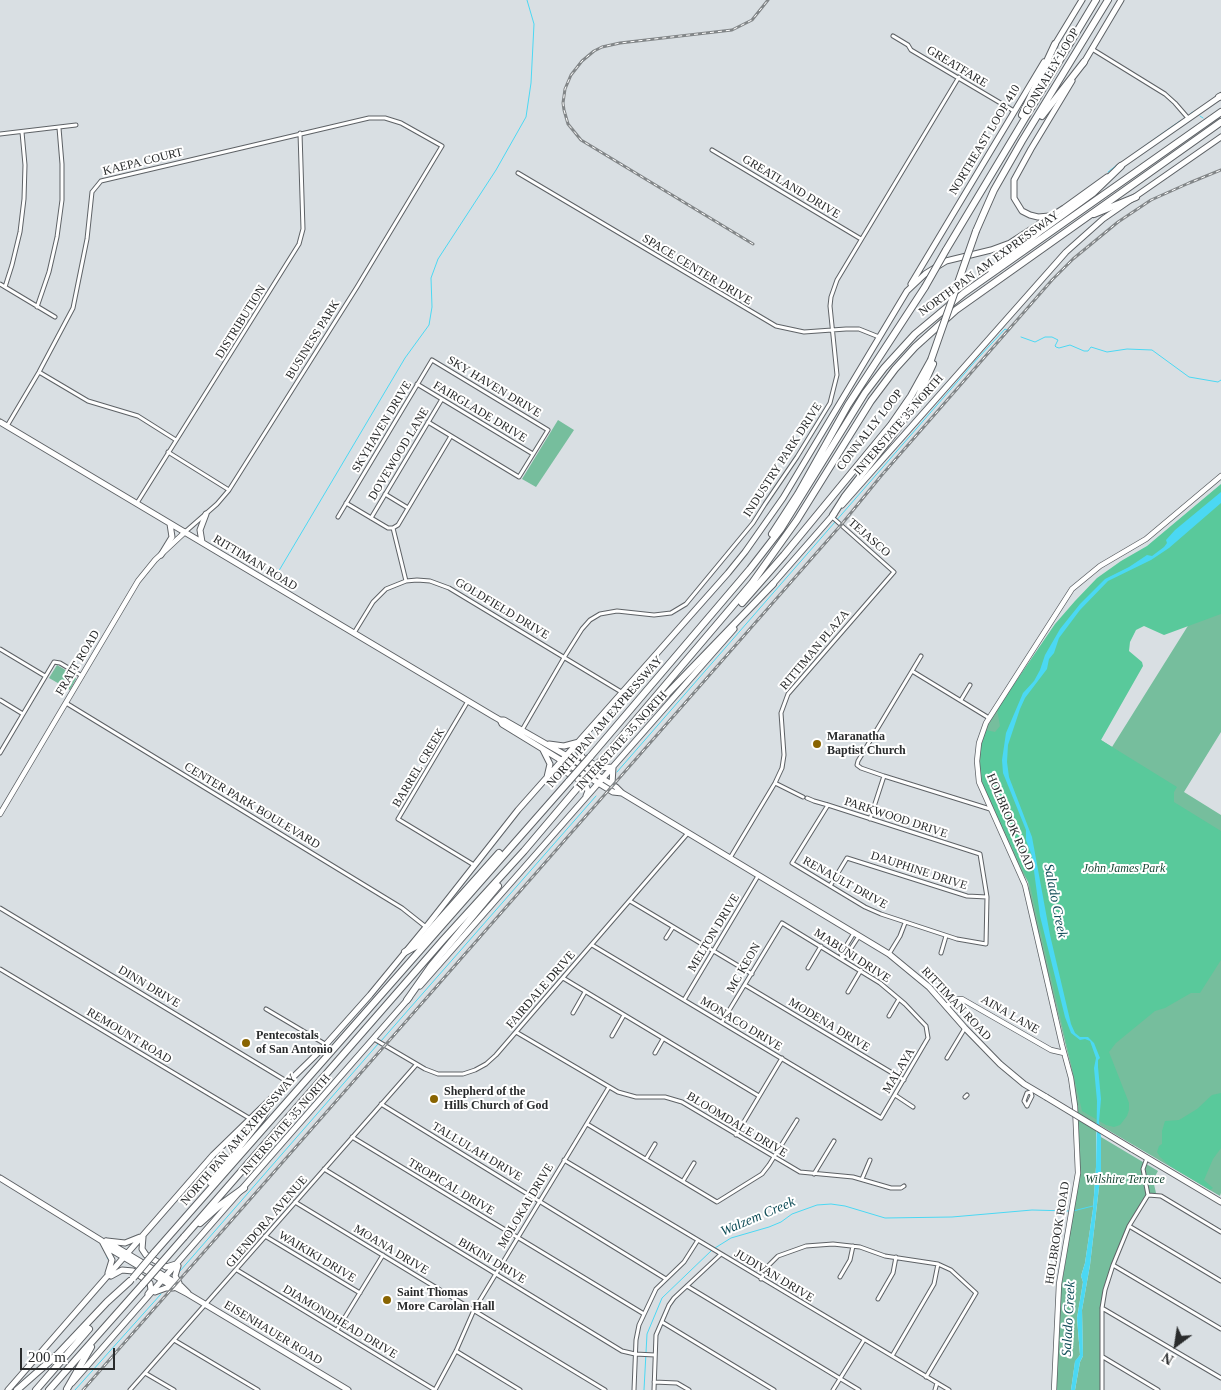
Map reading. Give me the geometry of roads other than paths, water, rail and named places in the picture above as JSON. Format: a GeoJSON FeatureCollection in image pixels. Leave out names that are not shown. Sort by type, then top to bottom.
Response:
{"type":"FeatureCollection","features":[{"type":"Feature","properties":{"kind":"highway","name":"CONNALLY LOOP"},"geometry":{"type":"LineString","coordinates":[[750,569],[798,494],[848,405],[924,287],[1096,0]]}},
{"type":"Feature","properties":{"kind":"highway","name":"CONNALLY LOOP"},"geometry":{"type":"LineString","coordinates":[[673,677],[713,636],[784,555],[878,441],[911,396],[932,361],[966,258],[994,190],[1108,0]]}},
{"type":"Feature","properties":{"kind":"highway"},"geometry":{"type":"LineString","coordinates":[[998,162],[1025,110],[1055,44]]}},
{"type":"Feature","properties":{"kind":"highway"},"geometry":{"type":"LineString","coordinates":[[1022,141],[1084,62]]}},
{"type":"Feature","properties":{"kind":"highway","name":"NORTH PAN AM EXPRESSWAY"},"geometry":{"type":"LineString","coordinates":[[36,1390],[590,757],[750,569],[781,529],[865,393],[884,368],[915,334],[971,289],[1221,112]]}},
{"type":"Feature","properties":{"kind":"highway","name":"NORTH PAN AM EXPRESSWAY"},"geometry":{"type":"LineString","coordinates":[[49,1390],[443,940],[524,851],[741,598],[797,520],[871,401],[907,356],[930,332],[956,310],[1221,122]]}},
{"type":"Feature","properties":{"kind":"highway"},"geometry":{"type":"LineString","coordinates":[[915,334],[940,308],[1093,193],[1121,166]]}},
{"type":"Feature","properties":{"kind":"highway"},"geometry":{"type":"LineString","coordinates":[[1086,217],[1136,197]]}},
{"type":"Feature","properties":{"kind":"highway"},"geometry":{"type":"LineString","coordinates":[[834,518],[845,496],[902,423],[918,397],[932,361]]}},
{"type":"Feature","properties":{"kind":"highway"},"geometry":{"type":"LineString","coordinates":[[600,762],[617,748],[723,634],[773,584]]}},
{"type":"Feature","properties":{"kind":"highway"},"geometry":{"type":"LineString","coordinates":[[405,952],[416,946],[478,875],[523,833]]}},
{"type":"Feature","properties":{"kind":"highway"},"geometry":{"type":"LineString","coordinates":[[407,1000],[431,966],[478,911],[524,851]]}},
{"type":"Feature","properties":{"kind":"highway"},"geometry":{"type":"LineString","coordinates":[[156,1252],[180,1218],[213,1181],[262,1118],[275,1095]]}},
{"type":"Feature","properties":{"kind":"highway"},"geometry":{"type":"LineString","coordinates":[[184,1238],[219,1206],[244,1188]]}},
{"type":"Feature","properties":{"kind":"highway"},"geometry":{"type":"LineString","coordinates":[[17,1390],[69,1344],[107,1302],[132,1279]]}},
{"type":"Feature","properties":{"kind":"highway"},"geometry":{"type":"LineString","coordinates":[[67,1390],[99,1334]]}},
{"type":"Feature","properties":{"kind":"main road","name":"NORTHEAST LOOP 410"},"geometry":{"type":"LineString","coordinates":[[907,291],[1081,0]]}},
{"type":"Feature","properties":{"kind":"main road"},"geometry":{"type":"LineString","coordinates":[[1055,214],[1038,217],[1022,211],[1014,198],[1014,180],[1121,0]]}},
{"type":"Feature","properties":{"kind":"main road"},"geometry":{"type":"LineString","coordinates":[[1188,119],[1220,96]]}},
{"type":"Feature","properties":{"kind":"main road","name":"INTERSTATE 35 NORTH"},"geometry":{"type":"LineString","coordinates":[[8,1390],[213,1155],[326,1044],[426,927],[547,777],[565,759],[728,573],[783,498],[907,291],[925,274],[946,261],[1010,244],[1188,119]]}},
{"type":"Feature","properties":{"kind":"main road","name":"INTERSTATE 35 NORTH"},"geometry":{"type":"LineString","coordinates":[[67,1390],[244,1188],[378,1041],[407,1000],[773,584],[834,518],[1066,252],[1104,220],[1221,137]]}},
{"type":"Feature","properties":{"kind":"main road","name":"RITTIMAN ROAD"},"geometry":{"type":"LineString","coordinates":[[0,422],[354,634],[500,720],[504,720],[522,730],[541,745]]}},
{"type":"Feature","properties":{"kind":"main road"},"geometry":{"type":"LineString","coordinates":[[202,542],[200,530],[206,514]]}},
{"type":"Feature","properties":{"kind":"main road"},"geometry":{"type":"LineString","coordinates":[[161,555],[172,537],[170,523]]}},
{"type":"Feature","properties":{"kind":"main road","name":"RITTIMAN ROAD"},"geometry":{"type":"LineString","coordinates":[[500,720],[502,724],[601,780],[612,784],[622,794],[889,954],[919,978],[999,1063],[1031,1090],[1046,1097],[1221,1202]]}},
{"type":"Feature","properties":{"kind":"main road"},"geometry":{"type":"LineString","coordinates":[[547,777],[550,764],[541,745],[559,746],[580,742],[578,750],[582,758],[600,768],[613,767],[612,784]]}},
{"type":"Feature","properties":{"kind":"main road"},"geometry":{"type":"LineString","coordinates":[[553,772],[564,771],[584,783],[588,790],[586,797]]}},
{"type":"Feature","properties":{"kind":"main road","name":"RITTIMAN ROAD"},"geometry":{"type":"LineString","coordinates":[[601,780],[613,792],[622,794]]}},
{"type":"Feature","properties":{"kind":"main road"},"geometry":{"type":"LineString","coordinates":[[586,797],[596,790],[613,792]]}},
{"type":"Feature","properties":{"kind":"main road","name":"EISENHAUER ROAD"},"geometry":{"type":"LineString","coordinates":[[0,1178],[348,1390]]}},
{"type":"Feature","properties":{"kind":"main road"},"geometry":{"type":"LineString","coordinates":[[106,1278],[112,1260],[104,1243],[125,1243],[143,1236],[142,1249],[146,1255],[166,1267],[179,1263]]}},
{"type":"Feature","properties":{"kind":"main road"},"geometry":{"type":"LineString","coordinates":[[145,1300],[160,1289],[179,1288],[175,1276],[179,1263]]}},
{"type":"Feature","properties":{"kind":"main road"},"geometry":{"type":"LineString","coordinates":[[106,1278],[122,1270],[133,1271],[150,1283],[150,1290],[145,1300]]}},
{"type":"Feature","properties":{"kind":"street","name":"GREATFARE"},"geometry":{"type":"LineString","coordinates":[[893,36],[908,45],[911,50],[1014,111]]}},
{"type":"Feature","properties":{"kind":"street"},"geometry":{"type":"LineString","coordinates":[[1092,49],[1165,94],[1175,102],[1188,119]]}},
{"type":"Feature","properties":{"kind":"street","name":"INDUSTRY PARK DRIVE"},"geometry":{"type":"LineString","coordinates":[[522,730],[564,656],[590,620],[600,614],[618,611],[654,615],[671,613],[686,604],[753,523],[797,458],[830,403],[837,375],[830,306],[834,286],[958,77]]}},
{"type":"Feature","properties":{"kind":"street","name":"KAEPA COURT"},"geometry":{"type":"LineString","coordinates":[[7,426],[40,372],[73,308],[87,239],[92,192],[98,183],[103,180],[361,118],[377,118],[401,122],[442,146]]}},
{"type":"Feature","properties":{"kind":"street"},"geometry":{"type":"LineString","coordinates":[[0,134],[76,125]]}},
{"type":"Feature","properties":{"kind":"street"},"geometry":{"type":"LineString","coordinates":[[37,307],[49,272],[62,200],[59,128]]}},
{"type":"Feature","properties":{"kind":"street"},"geometry":{"type":"LineString","coordinates":[[5,287],[20,232],[24,199],[25,165],[22,132]]}},
{"type":"Feature","properties":{"kind":"street","name":"DISTRIBUTION"},"geometry":{"type":"LineString","coordinates":[[136,503],[299,244],[303,229],[300,133]]}},
{"type":"Feature","properties":{"kind":"street","name":"BUSINESS PARK"},"geometry":{"type":"LineString","coordinates":[[185,532],[229,490],[358,287],[442,146]]}},
{"type":"Feature","properties":{"kind":"street","name":"GREATLAND DRIVE"},"geometry":{"type":"LineString","coordinates":[[712,150],[861,239]]}},
{"type":"Feature","properties":{"kind":"street","name":"SPACE CENTER DRIVE"},"geometry":{"type":"LineString","coordinates":[[518,173],[766,321],[785,329],[804,332],[860,329],[880,337]]}},
{"type":"Feature","properties":{"kind":"street"},"geometry":{"type":"LineString","coordinates":[[0,284],[54,317]]}},
{"type":"Feature","properties":{"kind":"street","name":"SKYHAVEN DRIVE"},"geometry":{"type":"LineString","coordinates":[[338,517],[432,360]]}},
{"type":"Feature","properties":{"kind":"street","name":"SKY HAVEN DRIVE"},"geometry":{"type":"LineString","coordinates":[[432,360],[548,430],[533,454]]}},
{"type":"Feature","properties":{"kind":"street"},"geometry":{"type":"LineString","coordinates":[[40,372],[88,401],[138,416],[176,440]]}},
{"type":"Feature","properties":{"kind":"street","name":"FAIRGLADE DRIVE"},"geometry":{"type":"LineString","coordinates":[[417,384],[533,454]]}},
{"type":"Feature","properties":{"kind":"street","name":"DOVEWOOD LANE"},"geometry":{"type":"LineString","coordinates":[[371,518],[442,399]]}},
{"type":"Feature","properties":{"kind":"street"},"geometry":{"type":"LineString","coordinates":[[428,422],[520,477],[533,454]]}},
{"type":"Feature","properties":{"kind":"street"},"geometry":{"type":"LineString","coordinates":[[346,503],[388,528],[394,528],[398,525],[452,436]]}},
{"type":"Feature","properties":{"kind":"street"},"geometry":{"type":"LineString","coordinates":[[168,452],[229,490]]}},
{"type":"Feature","properties":{"kind":"street","name":"HOLBROOK ROAD"},"geometry":{"type":"LineString","coordinates":[[1054,1390],[1059,1284],[1078,1173],[1075,1106],[1071,1078],[1025,885],[990,809],[980,782],[977,761],[983,730],[989,718],[1072,589],[1100,566],[1146,539],[1221,476]]}},
{"type":"Feature","properties":{"kind":"street"},"geometry":{"type":"LineString","coordinates":[[385,494],[408,508]]}},
{"type":"Feature","properties":{"kind":"street","name":"TEJASCO"},"geometry":{"type":"LineString","coordinates":[[834,518],[894,572]]}},
{"type":"Feature","properties":{"kind":"street"},"geometry":{"type":"LineString","coordinates":[[394,528],[406,581]]}},
{"type":"Feature","properties":{"kind":"street","name":"FRATT ROAD"},"geometry":{"type":"LineString","coordinates":[[0,814],[138,581],[147,568],[185,532]]}},
{"type":"Feature","properties":{"kind":"street","name":"RITTIMAN PLAZA"},"geometry":{"type":"LineString","coordinates":[[730,858],[775,783],[783,763],[781,713],[788,694],[894,572]]}},
{"type":"Feature","properties":{"kind":"street","name":"GOLDFIELD DRIVE"},"geometry":{"type":"LineString","coordinates":[[354,634],[376,598],[392,586],[406,581],[423,580],[442,584],[623,693]]}},
{"type":"Feature","properties":{"kind":"street"},"geometry":{"type":"LineString","coordinates":[[0,649],[45,676]]}},
{"type":"Feature","properties":{"kind":"street"},"geometry":{"type":"LineString","coordinates":[[921,656],[857,765],[884,776],[990,809]]}},
{"type":"Feature","properties":{"kind":"street"},"geometry":{"type":"LineString","coordinates":[[0,752],[52,664],[57,662],[82,676]]}},
{"type":"Feature","properties":{"kind":"street"},"geometry":{"type":"LineString","coordinates":[[912,671],[989,718]]}},
{"type":"Feature","properties":{"kind":"street"},"geometry":{"type":"LineString","coordinates":[[960,700],[970,685]]}},
{"type":"Feature","properties":{"kind":"street"},"geometry":{"type":"LineString","coordinates":[[0,700],[23,714]]}},
{"type":"Feature","properties":{"kind":"street","name":"BARREL CREEK"},"geometry":{"type":"LineString","coordinates":[[468,701],[398,819],[474,866]]}},
{"type":"Feature","properties":{"kind":"street","name":"CENTER PARK BOULEVARD"},"geometry":{"type":"LineString","coordinates":[[66,703],[401,908],[426,927]]}},
{"type":"Feature","properties":{"kind":"street"},"geometry":{"type":"LineString","coordinates":[[870,819],[884,776]]}},
{"type":"Feature","properties":{"kind":"street","name":"PARKWOOD DRIVE"},"geometry":{"type":"LineString","coordinates":[[775,783],[805,798],[980,854],[987,897]]}},
{"type":"Feature","properties":{"kind":"street","name":"RENAULT DRIVE"},"geometry":{"type":"LineString","coordinates":[[828,805],[792,863],[865,907],[905,923],[946,936],[986,944],[987,897]]}},
{"type":"Feature","properties":{"kind":"street","name":"FAIRDALE DRIVE"},"geometry":{"type":"LineString","coordinates":[[378,1041],[416,1064],[432,1072],[444,1075],[457,1075],[469,1072],[491,1060],[688,833]]}},
{"type":"Feature","properties":{"kind":"street","name":"DAUPHINE DRIVE"},"geometry":{"type":"LineString","coordinates":[[830,886],[847,858],[967,896],[987,897]]}},
{"type":"Feature","properties":{"kind":"street","name":"MELTON DRIVE"},"geometry":{"type":"LineString","coordinates":[[684,1000],[758,876]]}},
{"type":"Feature","properties":{"kind":"street"},"geometry":{"type":"LineString","coordinates":[[630,901],[752,974]]}},
{"type":"Feature","properties":{"kind":"street","name":"DINN DRIVE"},"geometry":{"type":"LineString","coordinates":[[0,908],[288,1082]]}},
{"type":"Feature","properties":{"kind":"street","name":"MABUNI DRIVE"},"geometry":{"type":"LineString","coordinates":[[782,922],[862,970],[899,999],[926,1026],[928,1031]]}},
{"type":"Feature","properties":{"kind":"street","name":"MC KEON"},"geometry":{"type":"LineString","coordinates":[[722,1022],[782,922]]}},
{"type":"Feature","properties":{"kind":"street"},"geometry":{"type":"LineString","coordinates":[[889,954],[900,936],[905,923]]}},
{"type":"Feature","properties":{"kind":"street"},"geometry":{"type":"LineString","coordinates":[[666,938],[673,927]]}},
{"type":"Feature","properties":{"kind":"street"},"geometry":{"type":"LineString","coordinates":[[842,958],[846,956],[856,935]]}},
{"type":"Feature","properties":{"kind":"street"},"geometry":{"type":"LineString","coordinates":[[941,953],[946,936]]}},
{"type":"Feature","properties":{"kind":"street","name":"MONACO DRIVE"},"geometry":{"type":"LineString","coordinates":[[592,945],[881,1118]]}},
{"type":"Feature","properties":{"kind":"street"},"geometry":{"type":"LineString","coordinates":[[808,968],[821,946]]}},
{"type":"Feature","properties":{"kind":"street","name":"REMOUNT ROAD"},"geometry":{"type":"LineString","coordinates":[[0,969],[250,1118]]}},
{"type":"Feature","properties":{"kind":"street"},"geometry":{"type":"LineString","coordinates":[[848,992],[862,970]]}},
{"type":"Feature","properties":{"kind":"street"},"geometry":{"type":"LineString","coordinates":[[562,978],[759,1096]]}},
{"type":"Feature","properties":{"kind":"street","name":"MODENA DRIVE"},"geometry":{"type":"LineString","coordinates":[[745,985],[904,1080]]}},
{"type":"Feature","properties":{"kind":"street"},"geometry":{"type":"LineString","coordinates":[[573,1013],[585,992]]}},
{"type":"Feature","properties":{"kind":"street"},"geometry":{"type":"LineString","coordinates":[[889,1016],[899,999]]}},
{"type":"Feature","properties":{"kind":"street","name":"AINA LANE"},"geometry":{"type":"LineString","coordinates":[[946,1006],[958,999],[962,999],[1051,1050],[1064,1053]]}},
{"type":"Feature","properties":{"kind":"street"},"geometry":{"type":"LineString","coordinates":[[266,1008],[326,1044]]}},
{"type":"Feature","properties":{"kind":"street"},"geometry":{"type":"LineString","coordinates":[[612,1036],[624,1015]]}},
{"type":"Feature","properties":{"kind":"street"},"geometry":{"type":"LineString","coordinates":[[947,1058],[965,1028]]}},
{"type":"Feature","properties":{"kind":"street","name":"MALAYA"},"geometry":{"type":"LineString","coordinates":[[881,1118],[926,1043],[928,1031]]}},
{"type":"Feature","properties":{"kind":"street","name":"BLOOMDALE DRIVE"},"geometry":{"type":"LineString","coordinates":[[516,1032],[609,1087],[630,1096],[642,1098],[660,1097],[677,1100],[800,1172],[862,1179],[891,1188],[904,1186]]}},
{"type":"Feature","properties":{"kind":"street"},"geometry":{"type":"LineString","coordinates":[[654,1053],[663,1039]]}},
{"type":"Feature","properties":{"kind":"street"},"geometry":{"type":"LineString","coordinates":[[736,1135],[782,1058]]}},
{"type":"Feature","properties":{"kind":"street","name":"GLENDORA AVENUE"},"geometry":{"type":"LineString","coordinates":[[130,1390],[416,1064]]}},
{"type":"Feature","properties":{"kind":"street","name":"MOLOKAI DRIVE"},"geometry":{"type":"LineString","coordinates":[[435,1390],[456,1351],[474,1310],[609,1087]]}},
{"type":"Feature","properties":{"kind":"street"},"geometry":{"type":"LineString","coordinates":[[895,1095],[913,1107]]}},
{"type":"Feature","properties":{"kind":"street","name":"TALLULAH DRIVE"},"geometry":{"type":"LineString","coordinates":[[381,1104],[666,1279]]}},
{"type":"Feature","properties":{"kind":"street"},"geometry":{"type":"LineString","coordinates":[[586,1124],[717,1202],[762,1174],[797,1120]]}},
{"type":"Feature","properties":{"kind":"street","name":"TROPICAL DRIVE"},"geometry":{"type":"LineString","coordinates":[[352,1137],[644,1314]]}},
{"type":"Feature","properties":{"kind":"street"},"geometry":{"type":"LineString","coordinates":[[814,1174],[834,1141]]}},
{"type":"Feature","properties":{"kind":"street"},"geometry":{"type":"LineString","coordinates":[[646,1159],[654,1144]]}},
{"type":"Feature","properties":{"kind":"street"},"geometry":{"type":"LineString","coordinates":[[1102,1390],[1102,1308],[1113,1266],[1129,1226],[1148,1195],[1143,1169],[1147,1158]]}},
{"type":"Feature","properties":{"kind":"street","name":"JUDIVAN DRIVE"},"geometry":{"type":"LineString","coordinates":[[564,1160],[949,1390]]}},
{"type":"Feature","properties":{"kind":"street"},"geometry":{"type":"LineString","coordinates":[[862,1179],[870,1160]]}},
{"type":"Feature","properties":{"kind":"street"},"geometry":{"type":"LineString","coordinates":[[683,1181],[694,1163]]}},
{"type":"Feature","properties":{"kind":"street","name":"BIKINI DRIVE"},"geometry":{"type":"LineString","coordinates":[[324,1169],[622,1351],[655,1355]]}},
{"type":"Feature","properties":{"kind":"street"},"geometry":{"type":"LineString","coordinates":[[733,1184],[737,1190]]}},
{"type":"Feature","properties":{"kind":"street"},"geometry":{"type":"LineString","coordinates":[[1148,1195],[1161,1196],[1221,1232]]}},
{"type":"Feature","properties":{"kind":"street","name":"MOANA DRIVE"},"geometry":{"type":"LineString","coordinates":[[295,1202],[605,1390]]}},
{"type":"Feature","properties":{"kind":"street"},"geometry":{"type":"LineString","coordinates":[[1129,1226],[1221,1281]]}},
{"type":"Feature","properties":{"kind":"street","name":"WAIKIKI DRIVE"},"geometry":{"type":"LineString","coordinates":[[265,1236],[360,1293]]}},
{"type":"Feature","properties":{"kind":"street"},"geometry":{"type":"LineString","coordinates":[[634,1390],[637,1330],[654,1292],[687,1259],[698,1240]]}},
{"type":"Feature","properties":{"kind":"street"},"geometry":{"type":"LineString","coordinates":[[761,1279],[769,1265],[776,1258],[803,1247],[833,1244],[853,1246],[896,1257],[938,1264],[954,1272],[976,1293],[926,1377]]}},
{"type":"Feature","properties":{"kind":"street"},"geometry":{"type":"LineString","coordinates":[[840,1277],[850,1260],[853,1246]]}},
{"type":"Feature","properties":{"kind":"street"},"geometry":{"type":"LineString","coordinates":[[337,1330],[383,1255]]}},
{"type":"Feature","properties":{"kind":"street"},"geometry":{"type":"LineString","coordinates":[[654,1390],[657,1333],[671,1302],[721,1255]]}},
{"type":"Feature","properties":{"kind":"street"},"geometry":{"type":"LineString","coordinates":[[878,1299],[893,1273],[896,1257]]}},
{"type":"Feature","properties":{"kind":"street"},"geometry":{"type":"LineString","coordinates":[[892,1356],[932,1288],[937,1276],[938,1264]]}},
{"type":"Feature","properties":{"kind":"street"},"geometry":{"type":"LineString","coordinates":[[1113,1266],[1221,1329]]}},
{"type":"Feature","properties":{"kind":"street","name":"DIAMONDHEAD DRIVE"},"geometry":{"type":"LineString","coordinates":[[237,1270],[435,1390]]}},
{"type":"Feature","properties":{"kind":"street"},"geometry":{"type":"LineString","coordinates":[[687,1286],[859,1390]]}},
{"type":"Feature","properties":{"kind":"street"},"geometry":{"type":"LineString","coordinates":[[1102,1308],[1221,1378]]}},
{"type":"Feature","properties":{"kind":"street"},"geometry":{"type":"LineString","coordinates":[[662,1322],[771,1389]]}},
{"type":"Feature","properties":{"kind":"street"},"geometry":{"type":"LineString","coordinates":[[174,1340],[258,1390]]}},
{"type":"Feature","properties":{"kind":"street"},"geometry":{"type":"LineString","coordinates":[[834,1390],[864,1340]]}},
{"type":"Feature","properties":{"kind":"street"},"geometry":{"type":"LineString","coordinates":[[456,1351],[520,1390]]}},
{"type":"Feature","properties":{"kind":"street"},"geometry":{"type":"LineString","coordinates":[[1102,1357],[1158,1390]]}},
{"type":"Feature","properties":{"kind":"street"},"geometry":{"type":"LineString","coordinates":[[145,1373],[174,1390]]}},
{"type":"Feature","properties":{"kind":"street"},"geometry":{"type":"LineString","coordinates":[[654,1382],[677,1383],[690,1390]]}},
{"type":"Feature","properties":{"kind":"street"},"geometry":{"type":"LineString","coordinates":[[935,1390],[937,1383]]}},
{"type":"Feature","properties":{"kind":"water"},"geometry":{"type":"Polygon","coordinates":[[[1221,492],[1221,503],[1169,548],[1151,560],[1108,581],[1080,610],[1059,638],[1054,653],[1049,659],[1047,669],[1025,698],[1008,745],[1007,762],[1009,777],[1032,837],[1050,935],[1071,1024],[1075,1033],[1080,1037],[1088,1037],[1094,1043],[1100,1058],[1098,1060],[1098,1067],[1101,1099],[1099,1122],[1101,1170],[1090,1265],[1082,1310],[1083,1356],[1080,1362],[1075,1390],[1071,1390],[1075,1361],[1080,1355],[1077,1318],[1083,1282],[1081,1276],[1085,1263],[1093,1209],[1096,1167],[1097,1101],[1094,1068],[1096,1058],[1090,1041],[1080,1040],[1071,1033],[1065,1017],[1040,916],[1032,856],[1026,840],[1026,830],[1003,773],[1002,760],[1006,733],[1023,693],[1034,681],[1045,655],[1060,629],[1080,604],[1105,579],[1147,555],[1152,556],[1164,547],[1167,543],[1166,540],[1175,530],[1221,492]]]}},
{"type":"Feature","properties":{"kind":"waterway"},"geometry":{"type":"LineString","coordinates":[[277,574],[405,358],[429,325],[432,307],[431,278],[438,259],[496,170],[526,117],[531,83],[534,24],[527,0]]}},
{"type":"Feature","properties":{"kind":"waterway"},"geometry":{"type":"LineString","coordinates":[[1132,155],[1180,121]]}},
{"type":"Feature","properties":{"kind":"waterway"},"geometry":{"type":"LineString","coordinates":[[1108,172],[1117,165]]}},
{"type":"Feature","properties":{"kind":"waterway"},"geometry":{"type":"LineString","coordinates":[[617,772],[978,358],[1005,329],[1007,330]]}},
{"type":"Feature","properties":{"kind":"waterway"},"geometry":{"type":"LineString","coordinates":[[1021,337],[1035,342],[1045,337],[1052,337],[1058,340],[1056,347],[1070,345],[1084,351],[1088,351],[1091,347],[1107,352],[1127,349],[1152,350],[1189,377],[1218,382],[1221,380]]}},
{"type":"Feature","properties":{"kind":"waterway"},"geometry":{"type":"LineString","coordinates":[[381,1041],[596,796]]}},
{"type":"Feature","properties":{"kind":"waterway"},"geometry":{"type":"LineString","coordinates":[[180,1271],[378,1044]]}},
{"type":"Feature","properties":{"kind":"waterway","name":"Walzem Creek"},"geometry":{"type":"LineString","coordinates":[[715,1248],[731,1238],[769,1227],[781,1222],[792,1214],[817,1205],[845,1206],[885,1218],[952,1217],[1032,1210],[1069,1211]]}},
{"type":"Feature","properties":{"kind":"waterway","name":"Walzem Creek"},"geometry":{"type":"LineString","coordinates":[[1073,1211],[1093,1206]]}},
{"type":"Feature","properties":{"kind":"waterway","name":"Walzem Creek"},"geometry":{"type":"LineString","coordinates":[[644,1390],[647,1334],[662,1298],[712,1250]]}},
{"type":"Feature","properties":{"kind":"waterway"},"geometry":{"type":"LineString","coordinates":[[75,1390],[161,1294]]}},
{"type":"Feature","properties":{"kind":"railway"},"geometry":{"type":"LineString","coordinates":[[753,244],[581,140],[568,124],[563,103],[565,89],[571,75],[582,61],[594,51],[620,43],[732,30],[752,20],[768,0]]}},
{"type":"Feature","properties":{"kind":"railway"},"geometry":{"type":"LineString","coordinates":[[83,1390],[841,525],[881,476],[1052,280],[1073,259],[1118,222],[1151,200],[1221,170]]}},
{"type":"Feature","properties":{"kind":"place","name":"Maranatha Baptist Church"},"geometry":{"type":"Point","coordinates":[817,744]}},
{"type":"Feature","properties":{"kind":"place","name":"Pentecostals of San Antonio"},"geometry":{"type":"Point","coordinates":[246,1043]}},
{"type":"Feature","properties":{"kind":"place","name":"Shepherd of the Hills Church of God"},"geometry":{"type":"Point","coordinates":[434,1099]}},
{"type":"Feature","properties":{"kind":"place","name":"Saint Thomas More Carolan Hall"},"geometry":{"type":"Point","coordinates":[387,1300]}},
{"type":"Feature","properties":{"kind":"park label","name":"John James Park"},"geometry":{"type":"Point","coordinates":[1124,869]}},
{"type":"Feature","properties":{"kind":"park label","name":"Wilshire Terrace"},"geometry":{"type":"Point","coordinates":[1125,1180]}},
{"type":"Feature","properties":{"kind":"water label","name":"Salado Creek"},"geometry":{"type":"Point","coordinates":[1055,901]}},
{"type":"Feature","properties":{"kind":"water label","name":"Salado Creek"},"geometry":{"type":"Point","coordinates":[1069,1319]}}]}
